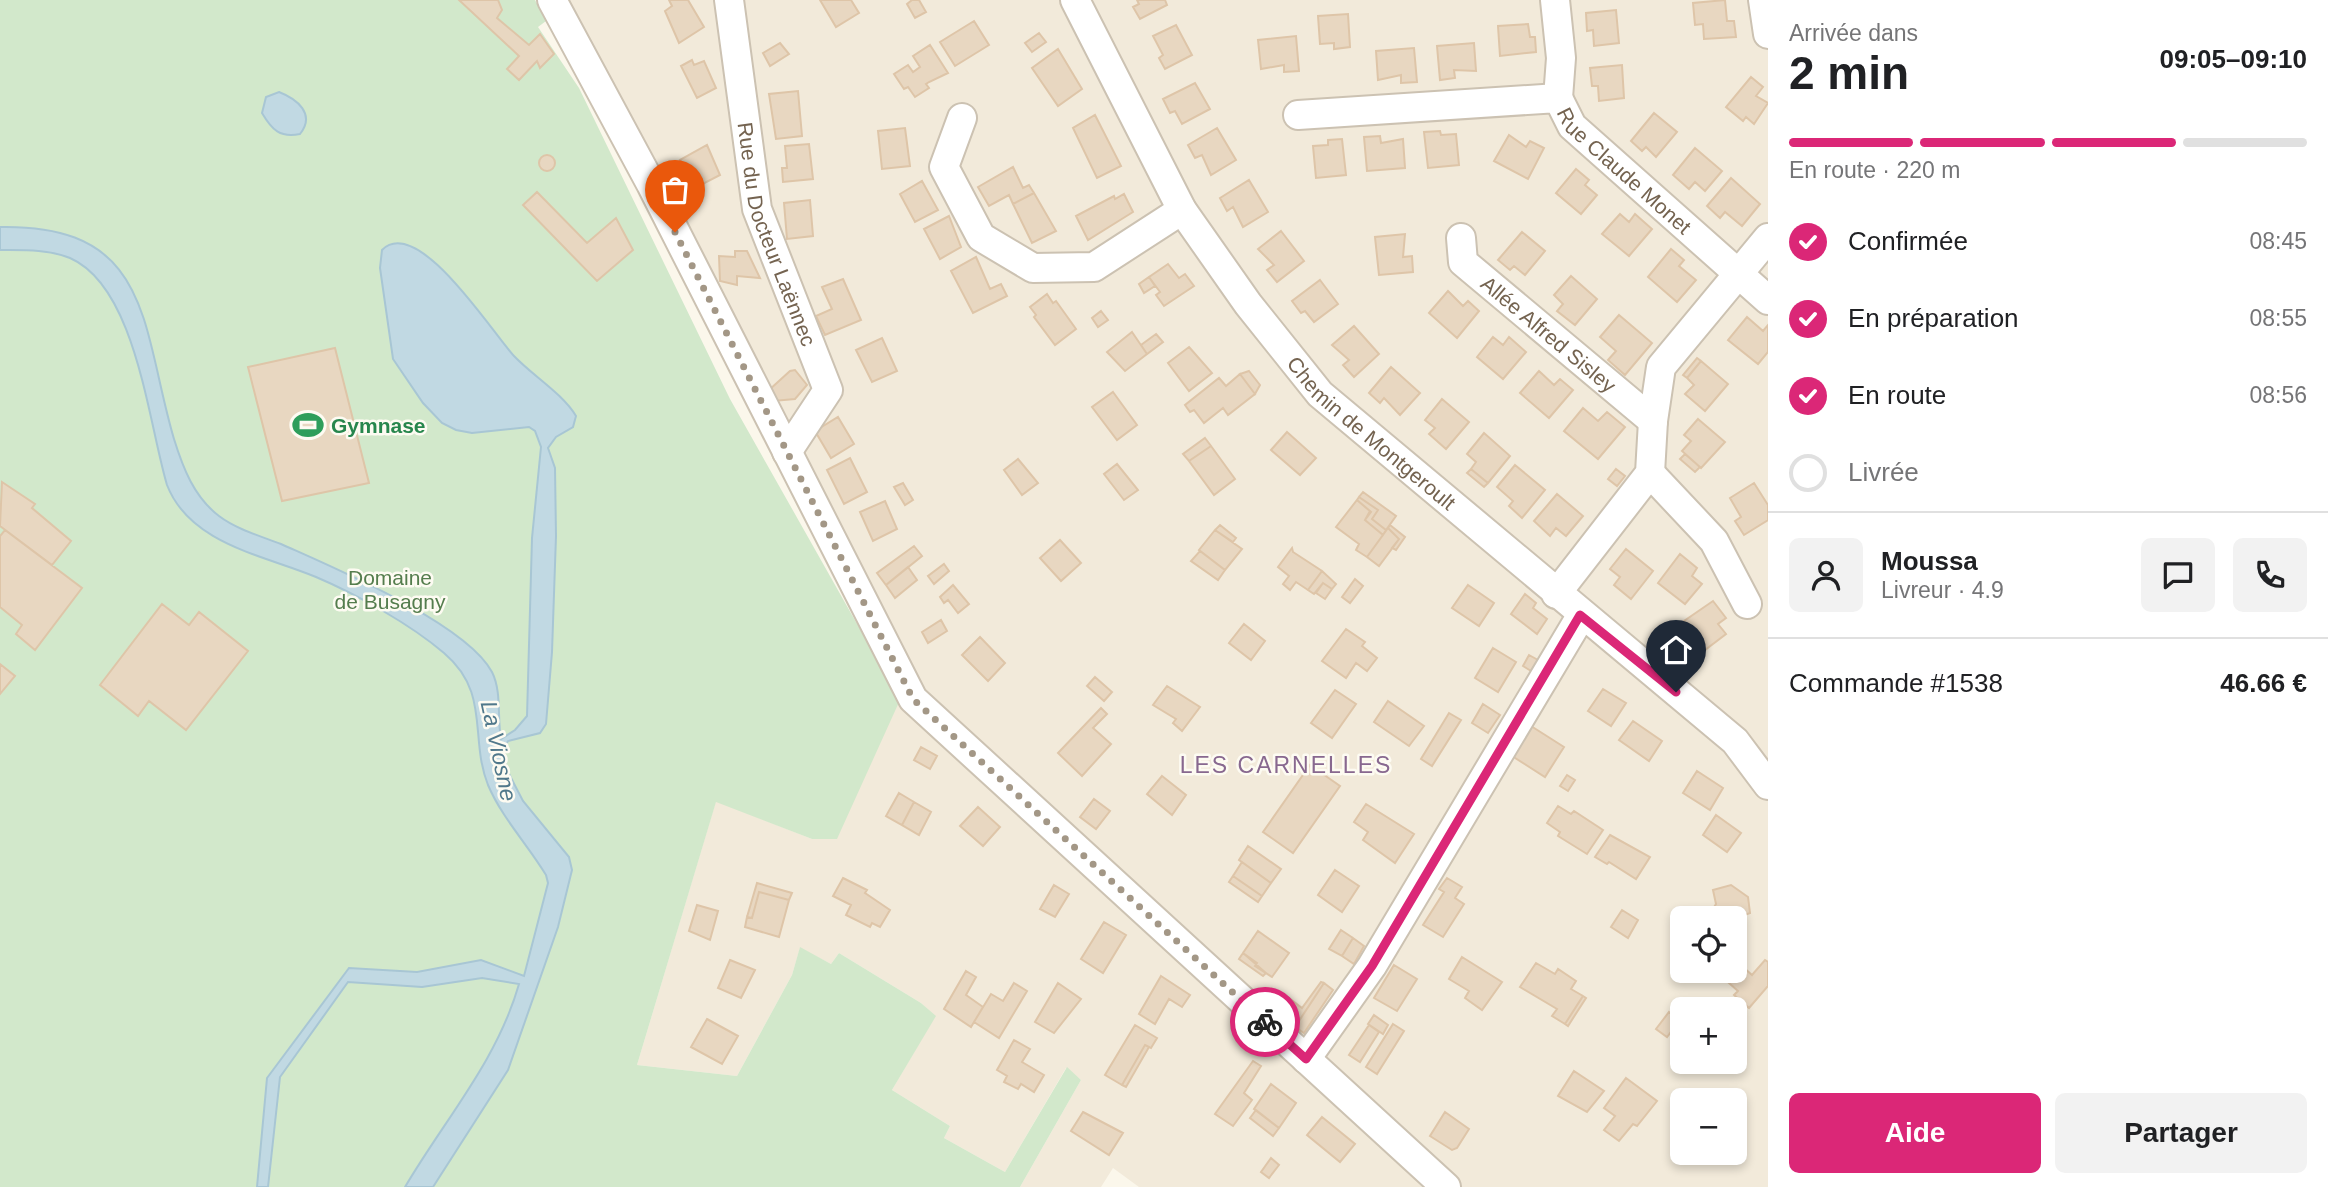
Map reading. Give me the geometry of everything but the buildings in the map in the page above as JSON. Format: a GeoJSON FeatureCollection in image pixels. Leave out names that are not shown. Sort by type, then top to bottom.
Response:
{"type":"FeatureCollection","features":[{"type":"Feature","properties":{"kind":"street"},"geometry":{"type":"LineString","coordinates":[[552,0],[651,184],[913,699],[1446,1187]]}},
{"type":"Feature","properties":{"kind":"street","name":"Rue du Docteur Laënnec"},"geometry":{"type":"LineString","coordinates":[[729,0],[757,209],[828,390],[786,452]]}},
{"type":"Feature","properties":{"kind":"street","name":"Chemin de Montgeroult"},"geometry":{"type":"LineString","coordinates":[[1075,0],[1182,210],[1234,286],[1320,394],[1580,615],[1735,741],[1768,785]]}},
{"type":"Feature","properties":{"kind":"street"},"geometry":{"type":"LineString","coordinates":[[1555,0],[1561,58],[1558,98]]}},
{"type":"Feature","properties":{"kind":"street"},"geometry":{"type":"LineString","coordinates":[[1763,0],[1768,34]]}},
{"type":"Feature","properties":{"kind":"street","name":"Rue Claude Monet"},"geometry":{"type":"LineString","coordinates":[[1298,116],[1558,98],[1572,126],[1768,300]]}},
{"type":"Feature","properties":{"kind":"street"},"geometry":{"type":"LineString","coordinates":[[962,118],[944,167],[981,237],[1034,268],[1094,267],[1182,210]]}},
{"type":"Feature","properties":{"kind":"street","name":"Allée Alfred Sisley"},"geometry":{"type":"LineString","coordinates":[[1461,238],[1463,262],[1653,421]]}},
{"type":"Feature","properties":{"kind":"street"},"geometry":{"type":"LineString","coordinates":[[1556,594],[1650,473],[1653,421],[1661,367],[1768,238]]}},
{"type":"Feature","properties":{"kind":"street"},"geometry":{"type":"LineString","coordinates":[[1650,473],[1714,541],[1747,604]]}},
{"type":"Feature","properties":{"kind":"street"},"geometry":{"type":"LineString","coordinates":[[1306,1059],[1372,966],[1580,615]]}},
{"type":"Feature","properties":{"kind":"shaded area"},"geometry":{"type":"Polygon","coordinates":[[[540,0],[1768,0],[1768,1187],[1139,1187],[1113,1168],[1101,1187],[1020,1187],[1081,1080],[1066,1068],[1005,1172],[944,1138],[950,1126],[892,1090],[935,1016],[921,1003],[839,953],[831,964],[800,948],[792,975],[737,1076],[637,1065],[716,801],[812,839],[900,700],[540,0]]]}},
{"type":"Feature","properties":{"kind":"green space","name":"Domaine de Busagny"},"geometry":{"type":"Polygon","coordinates":[[[0,0],[535,0],[546,21],[538,27],[579,88],[730,399],[900,700],[837,839],[812,839],[716,802],[637,1065],[737,1076],[792,975],[800,947],[831,964],[839,953],[921,1003],[936,1016],[892,1090],[950,1126],[944,1138],[1005,1172],[1067,1067],[1081,1080],[1020,1187],[0,1187],[0,0]]]}},
{"type":"Feature","properties":{"kind":"water"},"geometry":{"type":"Polygon","coordinates":[[[279,92],[298,103],[305,114],[306,120],[300,134],[282,134],[269,124],[262,113],[266,97],[279,92]]]}},
{"type":"Feature","properties":{"kind":"water","name":"La Viosne"},"geometry":{"type":"Polygon","coordinates":[[[0,227],[50,231],[87,243],[114,263],[132,290],[145,322],[177,450],[190,481],[203,500],[233,525],[281,544],[396,598],[427,616],[478,653],[495,680],[501,739],[515,730],[527,716],[532,538],[541,447],[535,431],[529,427],[472,433],[456,430],[442,423],[423,403],[393,359],[380,268],[382,250],[397,243],[415,248],[434,262],[454,281],[514,356],[563,400],[576,416],[573,427],[556,437],[548,448],[555,468],[556,536],[552,652],[546,724],[540,733],[508,741],[502,752],[508,772],[523,801],[569,857],[572,870],[558,927],[508,1070],[433,1187],[405,1187],[484,1064],[498,1039],[519,984],[482,978],[422,987],[348,982],[280,1077],[268,1187],[257,1187],[267,1078],[349,968],[417,972],[481,960],[524,976],[548,883],[546,875],[500,809],[488,785],[480,750],[474,700],[468,684],[459,668],[444,653],[382,610],[316,577],[230,545],[193,521],[178,505],[167,485],[136,358],[125,326],[110,297],[92,273],[70,258],[44,252],[0,250],[0,227]]]}},
{"type":"Feature","properties":{"kind":"way so far"},"geometry":{"type":"LineString","coordinates":[[675,232],[913,699],[1265,1022]]}},
{"type":"Feature","properties":{"kind":"place","name":"Gymnase"},"geometry":{"type":"Point","coordinates":[308,425]}},
{"type":"Feature","properties":{"kind":"district","name":"LES CARNELLES"},"geometry":{"type":"Point","coordinates":[1286,765]}},
{"type":"Feature","properties":{"kind":"route"},"geometry":{"type":"LineString","coordinates":[[1265,1022],[1306,1059],[1372,966],[1580,615],[1676,692]]}}]}
